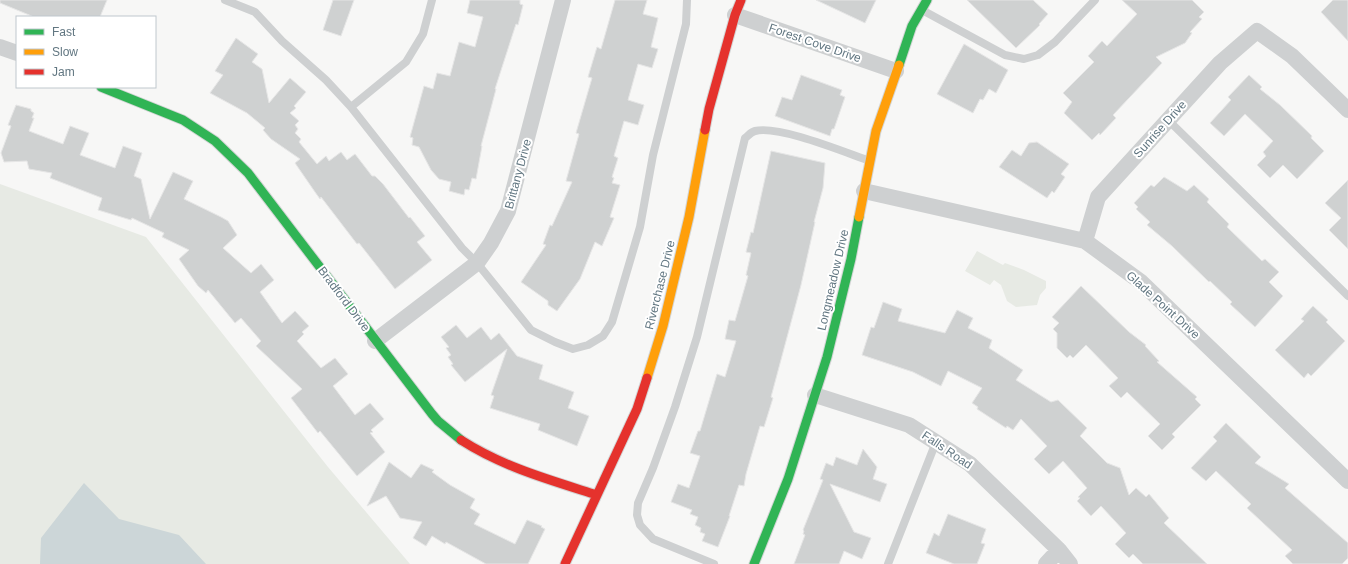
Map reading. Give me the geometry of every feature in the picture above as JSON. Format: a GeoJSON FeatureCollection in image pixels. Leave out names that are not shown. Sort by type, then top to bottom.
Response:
{"type":"FeatureCollection","features":[{"type":"Feature","properties":{"kind":"street","name":"Brittany Drive"},"geometry":{"type":"LineString","coordinates":[[375,341],[477,263],[492,243],[508,211],[563,0]]}},
{"type":"Feature","properties":{"kind":"street","name":"Riverchase Drive"},"geometry":{"type":"LineString","coordinates":[[565,564],[637,408],[664,326],[689,217],[708,109],[734,15],[741,0]]}},
{"type":"Feature","properties":{"kind":"street","name":"Longmeadow Drive"},"geometry":{"type":"LineString","coordinates":[[754,564],[788,479],[827,358],[851,259],[876,131],[912,26],[927,0]]}},
{"type":"Feature","properties":{"kind":"street","name":"Forest Cove Drive"},"geometry":{"type":"LineString","coordinates":[[734,15],[896,72]]}},
{"type":"Feature","properties":{"kind":"street","name":"Sunrise Drive"},"geometry":{"type":"LineString","coordinates":[[1084,241],[1098,197],[1220,63],[1257,31],[1292,56],[1348,110]]}},
{"type":"Feature","properties":{"kind":"street"},"geometry":{"type":"LineString","coordinates":[[0,47],[16,53]]}},
{"type":"Feature","properties":{"kind":"street","name":"Bradford Drive"},"geometry":{"type":"LineString","coordinates":[[103,88],[183,120],[216,140],[248,173],[375,341],[438,421],[462,441],[488,456],[523,471],[597,495]]}},
{"type":"Feature","properties":{"kind":"street","name":"Glade Point Drive"},"geometry":{"type":"LineString","coordinates":[[864,192],[1084,241],[1141,282],[1348,481]]}},
{"type":"Feature","properties":{"kind":"street","name":"Falls Road"},"geometry":{"type":"LineString","coordinates":[[815,395],[909,425],[970,464],[1059,550],[1070,564]]}},
{"type":"Feature","properties":{"kind":"street"},"geometry":{"type":"LineString","coordinates":[[1046,564],[1059,550]]}},
{"type":"Feature","properties":{"kind":"lane"},"geometry":{"type":"LineString","coordinates":[[225,0],[256,12],[282,41],[326,80],[351,107],[457,242],[477,263],[531,330],[573,349],[588,345],[603,336],[612,322],[640,227],[653,155],[686,24],[687,0]]}},
{"type":"Feature","properties":{"kind":"lane"},"geometry":{"type":"LineString","coordinates":[[351,107],[406,62],[423,34],[432,0]]}},
{"type":"Feature","properties":{"kind":"lane"},"geometry":{"type":"LineString","coordinates":[[922,9],[1006,55],[1024,59],[1038,55],[1055,42],[1095,0]]}},
{"type":"Feature","properties":{"kind":"lane"},"geometry":{"type":"LineString","coordinates":[[1168,120],[1348,296]]}},
{"type":"Feature","properties":{"kind":"lane"},"geometry":{"type":"LineString","coordinates":[[714,564],[653,539],[640,525],[637,515],[638,503],[653,468],[675,407],[697,337],[745,138],[753,131],[768,130],[788,133],[870,161]]}},
{"type":"Feature","properties":{"kind":"lane"},"geometry":{"type":"LineString","coordinates":[[888,564],[936,442]]}},
{"type":"Feature","properties":{"kind":"shaded area"},"geometry":{"type":"Polygon","coordinates":[[[0,184],[146,237],[328,467],[410,564],[0,564],[0,184]]]}},
{"type":"Feature","properties":{"kind":"shaded area"},"geometry":{"type":"Polygon","coordinates":[[[977,251],[1003,265],[1005,263],[1024,270],[1046,281],[1046,288],[1040,295],[1037,305],[1016,307],[1007,301],[1001,285],[994,280],[990,285],[965,271],[977,251]]]}},
{"type":"Feature","properties":{"kind":"shaded area"},"geometry":{"type":"Polygon","coordinates":[[[84,483],[119,519],[179,535],[206,564],[40,564],[41,538],[84,483]]]}},
{"type":"Feature","properties":{"kind":"building"},"geometry":{"type":"Polygon","coordinates":[[[0,0],[107,0],[100,16],[32,16],[0,3],[0,0]]]}},
{"type":"Feature","properties":{"kind":"building"},"geometry":{"type":"Polygon","coordinates":[[[333,0],[354,0],[341,36],[323,30],[333,0]]]}},
{"type":"Feature","properties":{"kind":"building"},"geometry":{"type":"Polygon","coordinates":[[[470,0],[520,0],[520,4],[523,5],[518,25],[516,24],[495,89],[481,146],[476,179],[472,178],[469,190],[465,189],[464,195],[449,191],[451,182],[439,179],[431,170],[419,147],[412,145],[413,138],[410,137],[424,86],[433,89],[437,73],[450,76],[459,42],[475,47],[483,17],[467,13],[470,0]]]}},
{"type":"Feature","properties":{"kind":"building"},"geometry":{"type":"Polygon","coordinates":[[[615,0],[647,0],[643,14],[658,18],[651,47],[658,49],[652,68],[638,64],[628,100],[644,105],[638,125],[624,121],[614,156],[618,158],[612,177],[614,178],[612,183],[620,185],[610,217],[614,218],[602,246],[595,242],[580,279],[557,311],[548,305],[548,301],[521,282],[546,245],[543,244],[550,225],[552,226],[572,182],[566,181],[579,134],[576,133],[592,78],[588,77],[597,47],[601,49],[615,0]]]}},
{"type":"Feature","properties":{"kind":"building"},"geometry":{"type":"Polygon","coordinates":[[[816,0],[876,0],[865,23],[816,0]]]}},
{"type":"Feature","properties":{"kind":"building"},"geometry":{"type":"Polygon","coordinates":[[[967,0],[1033,0],[1048,14],[1039,24],[1040,25],[1016,48],[967,0]]]}},
{"type":"Feature","properties":{"kind":"building"},"geometry":{"type":"Polygon","coordinates":[[[1122,0],[1192,0],[1204,12],[1199,17],[1202,19],[1190,32],[1192,33],[1185,43],[1156,57],[1162,63],[1113,115],[1116,118],[1100,135],[1099,133],[1092,140],[1064,113],[1072,102],[1063,93],[1094,62],[1088,56],[1102,41],[1107,46],[1137,14],[1122,0]]]}},
{"type":"Feature","properties":{"kind":"building"},"geometry":{"type":"Polygon","coordinates":[[[1333,0],[1348,0],[1348,41],[1321,12],[1333,0]]]}},
{"type":"Feature","properties":{"kind":"building"},"geometry":{"type":"Polygon","coordinates":[[[236,38],[258,54],[252,62],[262,69],[269,103],[290,78],[306,92],[294,106],[296,108],[290,113],[299,121],[295,125],[298,129],[295,133],[301,139],[299,142],[317,164],[326,156],[329,161],[341,152],[347,160],[355,154],[372,176],[375,176],[383,184],[425,236],[417,242],[432,260],[395,289],[359,243],[357,244],[321,197],[320,199],[295,163],[300,159],[271,139],[263,130],[265,128],[247,113],[210,93],[223,75],[215,71],[236,38]]]}},
{"type":"Feature","properties":{"kind":"building"},"geometry":{"type":"Polygon","coordinates":[[[964,44],[1008,70],[996,93],[989,89],[983,100],[980,99],[973,113],[937,94],[964,44]]]}},
{"type":"Feature","properties":{"kind":"building"},"geometry":{"type":"Polygon","coordinates":[[[801,75],[842,90],[840,95],[845,97],[834,129],[832,129],[830,136],[775,116],[782,97],[792,100],[801,75]]]}},
{"type":"Feature","properties":{"kind":"building"},"geometry":{"type":"Polygon","coordinates":[[[1249,75],[1262,87],[1260,89],[1280,105],[1312,136],[1311,138],[1324,151],[1297,179],[1283,165],[1270,178],[1257,165],[1266,156],[1263,152],[1273,141],[1245,114],[1224,136],[1210,123],[1231,100],[1228,97],[1249,75]]]}},
{"type":"Feature","properties":{"kind":"building"},"geometry":{"type":"Polygon","coordinates":[[[16,105],[31,109],[34,113],[32,118],[34,118],[29,131],[63,144],[70,126],[89,133],[80,155],[115,168],[123,146],[142,153],[134,176],[141,179],[150,219],[173,172],[193,181],[184,199],[228,221],[237,235],[223,248],[251,273],[261,264],[274,280],[260,292],[282,323],[295,311],[309,326],[302,332],[304,334],[297,341],[321,368],[335,358],[348,374],[333,386],[355,415],[370,403],[384,419],[371,430],[373,432],[370,433],[385,452],[357,476],[320,431],[318,433],[291,398],[302,389],[256,346],[261,341],[241,318],[235,323],[208,290],[206,293],[198,286],[179,259],[189,250],[162,237],[164,233],[132,218],[131,220],[98,210],[102,198],[50,178],[52,173],[29,169],[27,161],[4,162],[1,153],[11,126],[8,125],[16,105]]]}},
{"type":"Feature","properties":{"kind":"building"},"geometry":{"type":"Polygon","coordinates":[[[1037,142],[1069,164],[1061,174],[1065,177],[1054,193],[1052,191],[1047,198],[999,167],[1012,150],[1021,156],[1029,143],[1037,142]]]}},
{"type":"Feature","properties":{"kind":"building"},"geometry":{"type":"Polygon","coordinates":[[[771,151],[825,163],[823,188],[814,222],[801,285],[771,397],[773,398],[764,427],[760,426],[744,486],[739,485],[730,516],[718,547],[702,541],[705,534],[700,532],[701,528],[695,525],[698,517],[690,514],[692,510],[671,502],[678,484],[689,488],[700,456],[690,453],[698,431],[700,431],[717,374],[725,377],[736,341],[725,339],[729,320],[735,321],[748,276],[746,275],[751,253],[746,252],[751,232],[753,233],[771,151]]]}},
{"type":"Feature","properties":{"kind":"building"},"geometry":{"type":"Polygon","coordinates":[[[1164,177],[1187,191],[1194,185],[1209,199],[1207,202],[1229,224],[1227,227],[1262,261],[1265,259],[1279,272],[1269,282],[1283,296],[1255,327],[1230,304],[1232,302],[1210,281],[1209,282],[1172,246],[1147,225],[1150,222],[1136,209],[1138,207],[1134,203],[1151,185],[1154,187],[1164,177]]]}},
{"type":"Feature","properties":{"kind":"building"},"geometry":{"type":"Polygon","coordinates":[[[1348,180],[1348,249],[1329,230],[1341,218],[1325,203],[1348,180]]]}},
{"type":"Feature","properties":{"kind":"building"},"geometry":{"type":"Polygon","coordinates":[[[1081,286],[1129,332],[1146,345],[1145,346],[1159,361],[1157,362],[1197,397],[1195,399],[1201,405],[1172,434],[1175,437],[1162,450],[1148,436],[1160,424],[1127,392],[1121,398],[1109,386],[1118,378],[1086,345],[1073,358],[1070,355],[1067,358],[1057,348],[1057,333],[1053,329],[1059,323],[1052,317],[1081,286]]]}},
{"type":"Feature","properties":{"kind":"building"},"geometry":{"type":"Polygon","coordinates":[[[883,302],[902,309],[898,321],[945,333],[957,310],[973,318],[968,328],[992,340],[989,348],[1023,370],[1016,380],[1051,402],[1058,400],[1087,428],[1080,436],[1107,463],[1120,468],[1129,495],[1136,488],[1146,497],[1149,494],[1169,518],[1164,523],[1207,564],[1143,564],[1133,554],[1129,558],[1115,544],[1126,533],[1101,506],[1091,516],[1077,501],[1080,498],[1078,497],[1087,488],[1063,461],[1049,474],[1034,459],[1047,446],[1021,419],[1013,430],[1007,426],[1006,428],[977,409],[978,407],[972,403],[982,388],[948,371],[941,386],[913,372],[862,355],[871,327],[874,328],[883,302]]]}},
{"type":"Feature","properties":{"kind":"building"},"geometry":{"type":"Polygon","coordinates":[[[1313,306],[1328,320],[1326,322],[1345,341],[1311,376],[1308,373],[1304,378],[1275,350],[1304,321],[1301,319],[1313,306]]]}},
{"type":"Feature","properties":{"kind":"building"},"geometry":{"type":"Polygon","coordinates":[[[456,325],[467,338],[481,327],[491,340],[499,333],[517,356],[543,365],[539,379],[574,392],[568,408],[589,416],[577,446],[538,430],[540,424],[490,408],[494,396],[491,395],[507,349],[465,382],[451,365],[453,364],[448,357],[451,355],[446,348],[449,347],[441,337],[456,325]]]}},
{"type":"Feature","properties":{"kind":"building"},"geometry":{"type":"Polygon","coordinates":[[[1226,423],[1261,457],[1255,463],[1289,484],[1285,488],[1348,543],[1348,558],[1342,564],[1293,564],[1285,556],[1292,550],[1247,508],[1251,504],[1216,471],[1206,481],[1191,468],[1217,441],[1213,437],[1226,423]]]}},
{"type":"Feature","properties":{"kind":"building"},"geometry":{"type":"Polygon","coordinates":[[[863,449],[877,467],[873,479],[887,484],[880,502],[830,484],[854,532],[871,538],[862,559],[844,551],[839,564],[794,564],[805,535],[803,534],[803,530],[823,480],[820,479],[826,463],[833,466],[836,457],[857,465],[863,449]]]}},
{"type":"Feature","properties":{"kind":"building"},"geometry":{"type":"Polygon","coordinates":[[[389,462],[411,478],[421,464],[434,470],[432,472],[450,485],[475,499],[470,508],[480,514],[474,524],[515,544],[527,520],[542,526],[541,527],[545,529],[528,564],[486,564],[432,536],[426,546],[413,538],[422,522],[400,518],[386,496],[367,506],[389,462]]]}},
{"type":"Feature","properties":{"kind":"building"},"geometry":{"type":"Polygon","coordinates":[[[948,514],[986,529],[981,543],[985,544],[977,564],[954,564],[926,553],[934,533],[939,536],[948,514]]]}},
{"type":"Feature","properties":{"kind":"traffic: fast"},"geometry":{"type":"LineString","coordinates":[[899,65],[912,26],[927,0]]}},
{"type":"Feature","properties":{"kind":"traffic: fast"},"geometry":{"type":"LineString","coordinates":[[103,88],[183,120],[215,141],[248,173],[432,414],[438,421],[461,440]]}},
{"type":"Feature","properties":{"kind":"traffic: fast"},"geometry":{"type":"LineString","coordinates":[[754,564],[788,479],[827,357],[851,259],[859,217]]}},
{"type":"Feature","properties":{"kind":"traffic: slow"},"geometry":{"type":"LineString","coordinates":[[859,217],[876,131],[899,65]]}},
{"type":"Feature","properties":{"kind":"traffic: slow"},"geometry":{"type":"LineString","coordinates":[[647,378],[663,326],[689,217],[705,130]]}},
{"type":"Feature","properties":{"kind":"traffic: jam"},"geometry":{"type":"LineString","coordinates":[[705,130],[709,109],[735,15],[741,0]]}},
{"type":"Feature","properties":{"kind":"traffic: jam"},"geometry":{"type":"LineString","coordinates":[[565,564],[637,409],[647,378]]}},
{"type":"Feature","properties":{"kind":"traffic: jam"},"geometry":{"type":"LineString","coordinates":[[461,440],[493,458],[527,472],[597,495]]}}]}
